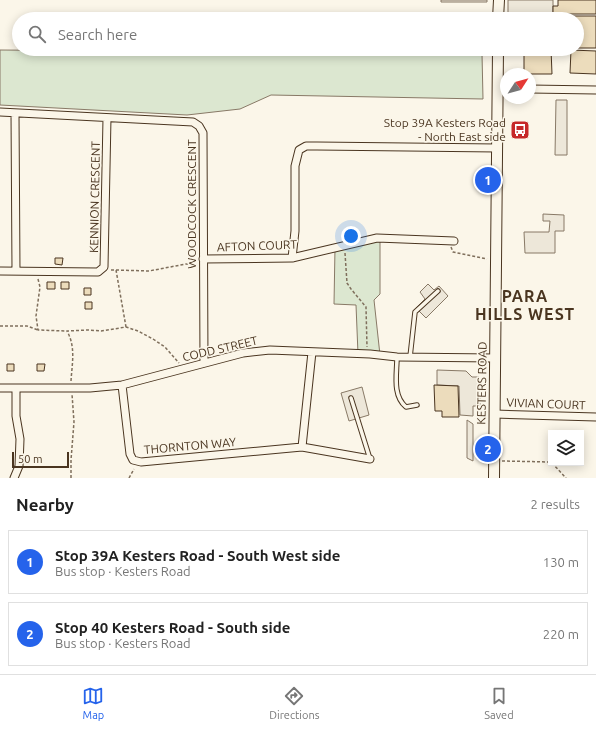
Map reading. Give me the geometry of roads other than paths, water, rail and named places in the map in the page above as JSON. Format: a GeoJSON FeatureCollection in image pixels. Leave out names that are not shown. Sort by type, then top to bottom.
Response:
{"type":"FeatureCollection","features":[{"type":"Feature","properties":{"kind":"main road"},"geometry":{"type":"LineString","coordinates":[[498,0],[498,12]]}},
{"type":"Feature","properties":{"kind":"main road","name":"KESTERS ROAD"},"geometry":{"type":"LineString","coordinates":[[499,56],[500,69]]}},
{"type":"Feature","properties":{"kind":"main road","name":"KESTERS ROAD"},"geometry":{"type":"LineString","coordinates":[[494,478],[497,148],[501,104]]}},
{"type":"Feature","properties":{"kind":"street"},"geometry":{"type":"LineString","coordinates":[[536,89],[596,90]]}},
{"type":"Feature","properties":{"kind":"street","name":"WOODCOCK CRESCENT"},"geometry":{"type":"LineString","coordinates":[[0,112],[193,122],[199,126],[203,133],[204,363]]}},
{"type":"Feature","properties":{"kind":"street"},"geometry":{"type":"LineString","coordinates":[[15,113],[16,271]]}},
{"type":"Feature","properties":{"kind":"street","name":"KENNION CRESCENT"},"geometry":{"type":"LineString","coordinates":[[0,271],[98,272],[104,267],[107,118]]}},
{"type":"Feature","properties":{"kind":"street"},"geometry":{"type":"LineString","coordinates":[[292,258],[296,231],[295,166],[299,150],[306,146],[497,148]]}},
{"type":"Feature","properties":{"kind":"street","name":"AFTON COURT"},"geometry":{"type":"LineString","coordinates":[[203,259],[292,258],[377,238],[451,241]]}},
{"type":"Feature","properties":{"kind":"street","name":"CODD STREET"},"geometry":{"type":"LineString","coordinates":[[0,388],[90,388],[122,385],[243,353],[270,350],[367,354],[397,357],[495,358]]}},
{"type":"Feature","properties":{"kind":"street"},"geometry":{"type":"LineString","coordinates":[[302,447],[312,352]]}},
{"type":"Feature","properties":{"kind":"street","name":"THORNTON WAY"},"geometry":{"type":"LineString","coordinates":[[122,385],[132,460],[141,462],[302,447],[370,459]]}},
{"type":"Feature","properties":{"kind":"street"},"geometry":{"type":"LineString","coordinates":[[14,478],[19,466],[20,439],[16,416],[16,388]]}},
{"type":"Feature","properties":{"kind":"street","name":"VIVIAN COURT"},"geometry":{"type":"LineString","coordinates":[[494,414],[596,417]]}},
{"type":"Feature","properties":{"kind":"lane"},"geometry":{"type":"LineString","coordinates":[[410,357],[415,312],[438,291]]}},
{"type":"Feature","properties":{"kind":"lane"},"geometry":{"type":"LineString","coordinates":[[397,357],[396,391],[401,403],[406,407],[417,405]]}},
{"type":"Feature","properties":{"kind":"lane"},"geometry":{"type":"LineString","coordinates":[[351,398],[370,459]]}},
{"type":"Feature","properties":{"kind":"place","name":"Stop 39A Kesters Road - North East side"},"geometry":{"type":"Point","coordinates":[520,130]}},
{"type":"Feature","properties":{"kind":"place","name":"Stop 39A Kesters Road - South West side"},"geometry":{"type":"Point","coordinates":[488,180]}},
{"type":"Feature","properties":{"kind":"place","name":"Stop 40 Kesters Road - South side"},"geometry":{"type":"Point","coordinates":[488,449]}},
{"type":"Feature","properties":{"kind":"district","name":"PARA HILLS WEST"},"geometry":{"type":"Point","coordinates":[525,305]}}]}
